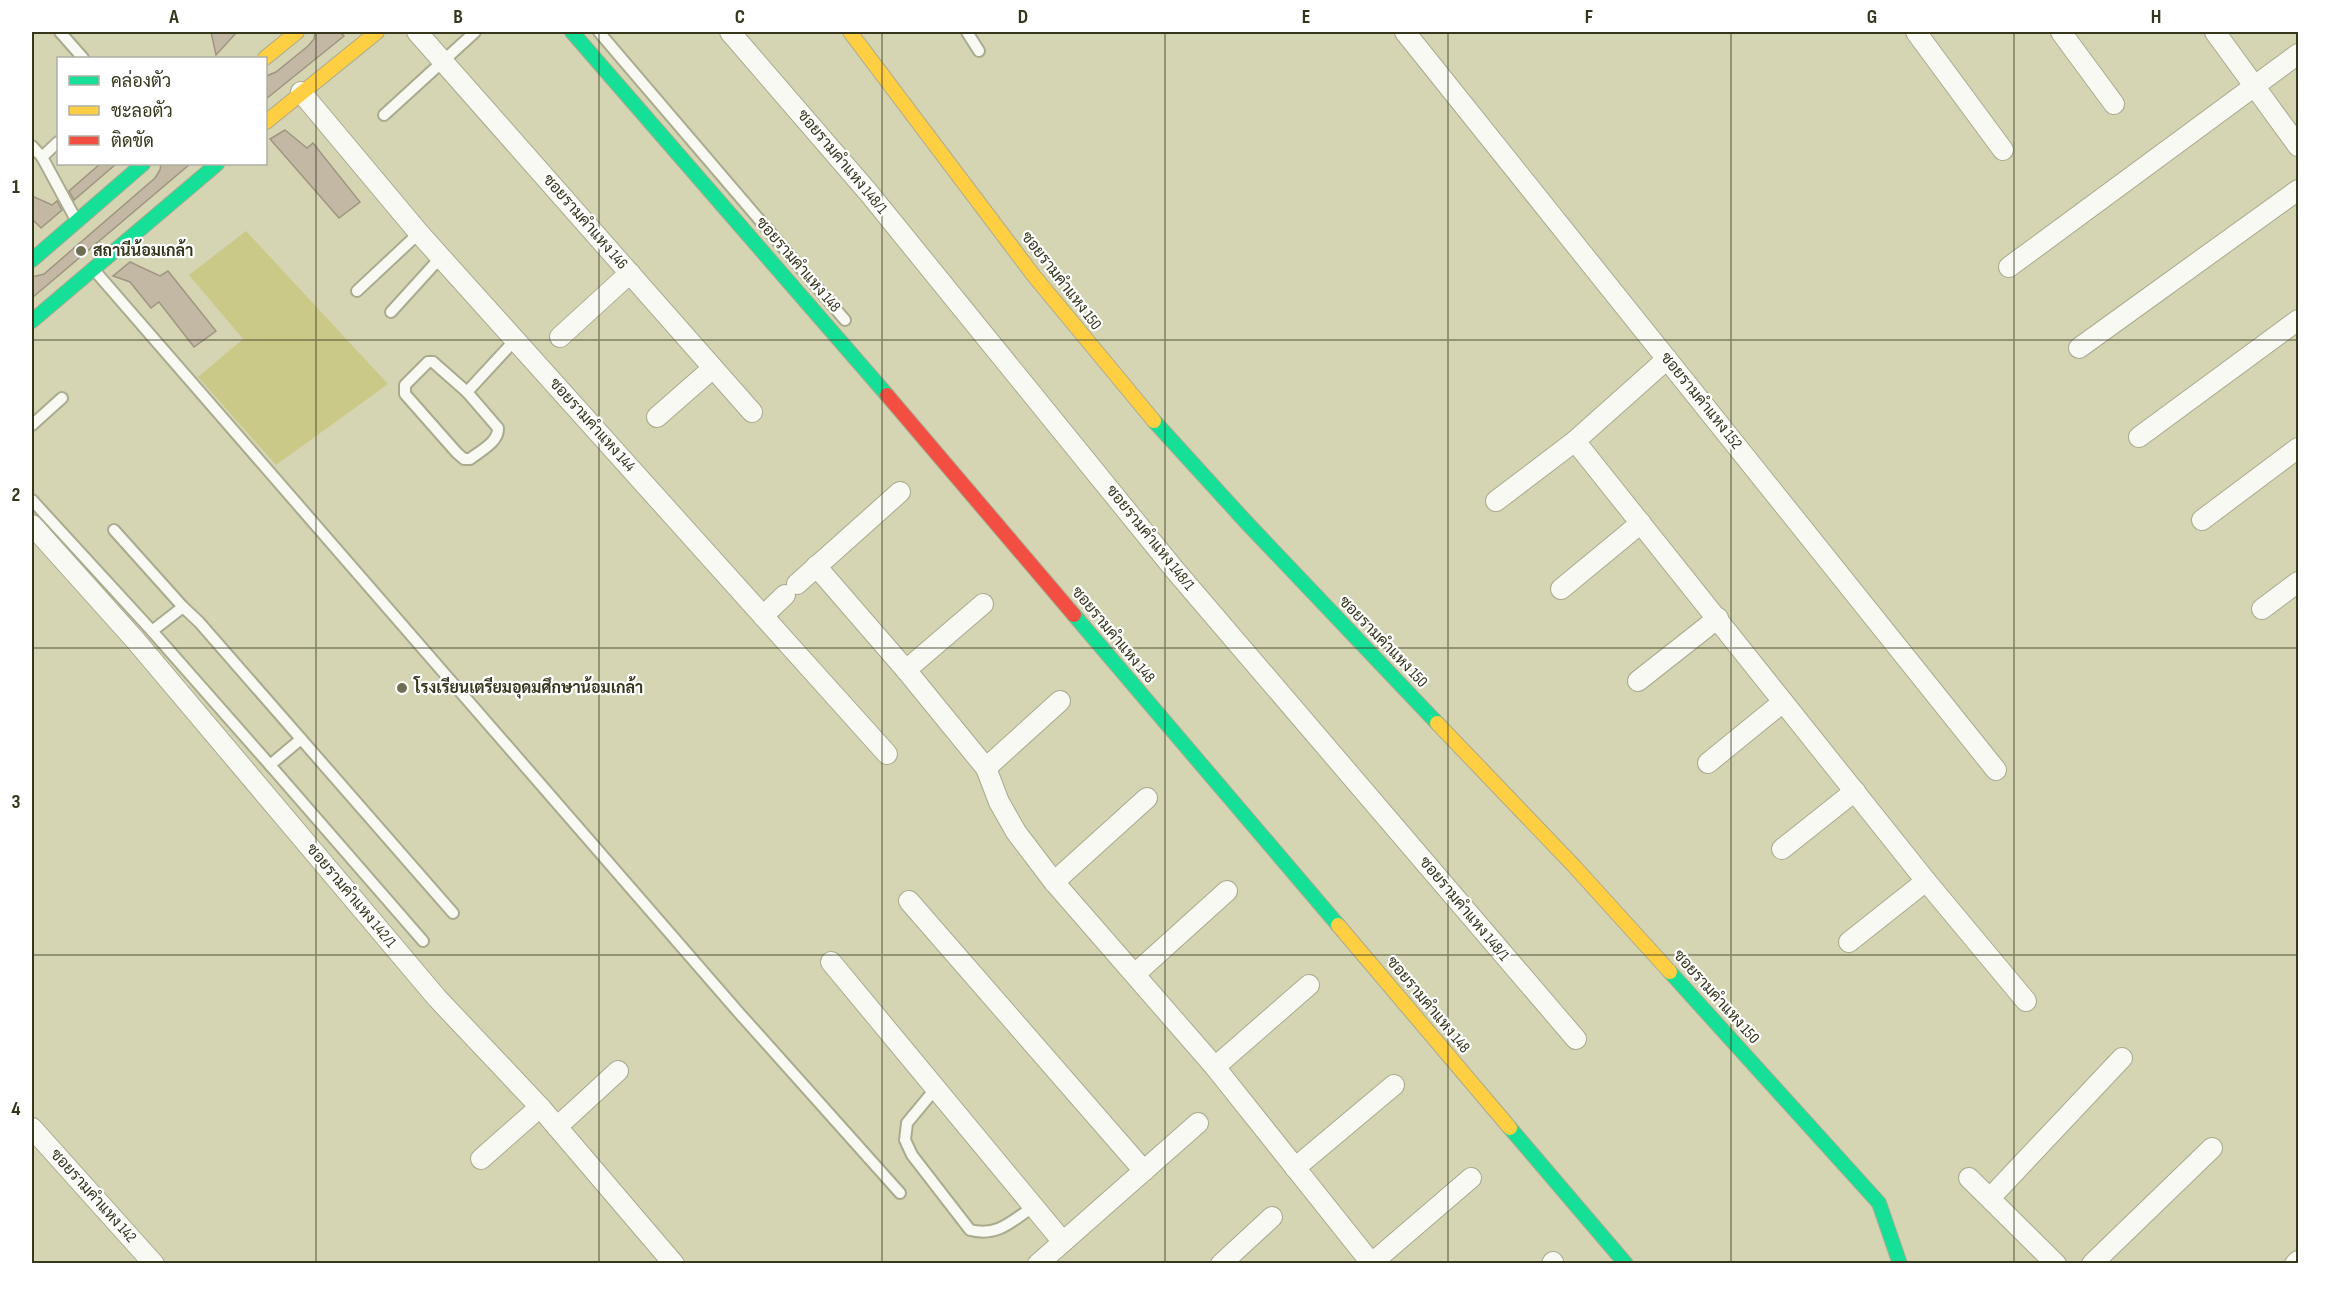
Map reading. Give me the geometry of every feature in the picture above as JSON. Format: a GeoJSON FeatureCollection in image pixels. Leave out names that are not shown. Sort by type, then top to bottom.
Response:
{"type":"FeatureCollection","features":[{"type":"Feature","properties":{"kind":"street"},"geometry":{"type":"LineString","coordinates":[[266,57],[297,32]]}},
{"type":"Feature","properties":{"kind":"street"},"geometry":{"type":"LineString","coordinates":[[267,121],[377,32]]}},
{"type":"Feature","properties":{"kind":"street","name":"ซอยรามคำแหง 146"},"geometry":{"type":"LineString","coordinates":[[417,32],[752,412]]}},
{"type":"Feature","properties":{"kind":"street","name":"ซอยรามคำแหง 148"},"geometry":{"type":"LineString","coordinates":[[572,32],[839,338],[1626,1263]]}},
{"type":"Feature","properties":{"kind":"street","name":"ซอยรามคำแหง 148/1"},"geometry":{"type":"LineString","coordinates":[[730,32],[868,192],[1174,569],[1576,1039]]}},
{"type":"Feature","properties":{"kind":"street","name":"ซอยรามคำแหง 150"},"geometry":{"type":"LineString","coordinates":[[850,32],[1034,276],[1144,410],[1246,522],[1574,866],[1872,1194],[1879,1203],[1902,1261]]}},
{"type":"Feature","properties":{"kind":"street","name":"ซอยรามคำแหง 152"},"geometry":{"type":"LineString","coordinates":[[1405,32],[1996,770]]}},
{"type":"Feature","properties":{"kind":"street"},"geometry":{"type":"LineString","coordinates":[[1916,32],[2003,150]]}},
{"type":"Feature","properties":{"kind":"street"},"geometry":{"type":"LineString","coordinates":[[2061,32],[2114,104]]}},
{"type":"Feature","properties":{"kind":"street"},"geometry":{"type":"LineString","coordinates":[[2215,32],[2298,146]]}},
{"type":"Feature","properties":{"kind":"street"},"geometry":{"type":"LineString","coordinates":[[2009,267],[2298,54]]}},
{"type":"Feature","properties":{"kind":"street","name":"ซอยรามคำแหง 144"},"geometry":{"type":"LineString","coordinates":[[301,92],[419,233],[887,754]]}},
{"type":"Feature","properties":{"kind":"street"},"geometry":{"type":"LineString","coordinates":[[32,260],[142,165]]}},
{"type":"Feature","properties":{"kind":"street"},"geometry":{"type":"LineString","coordinates":[[32,321],[216,165]]}},
{"type":"Feature","properties":{"kind":"street"},"geometry":{"type":"LineString","coordinates":[[2079,348],[2298,190]]}},
{"type":"Feature","properties":{"kind":"street"},"geometry":{"type":"LineString","coordinates":[[560,337],[630,273]]}},
{"type":"Feature","properties":{"kind":"street"},"geometry":{"type":"LineString","coordinates":[[2139,437],[2298,321]]}},
{"type":"Feature","properties":{"kind":"street"},"geometry":{"type":"LineString","coordinates":[[1496,501],[1575,441],[1667,359]]}},
{"type":"Feature","properties":{"kind":"street"},"geometry":{"type":"LineString","coordinates":[[657,417],[713,368]]}},
{"type":"Feature","properties":{"kind":"street"},"geometry":{"type":"LineString","coordinates":[[1575,441],[1926,880],[2026,1001]]}},
{"type":"Feature","properties":{"kind":"street"},"geometry":{"type":"LineString","coordinates":[[2202,520],[2298,448]]}},
{"type":"Feature","properties":{"kind":"street"},"geometry":{"type":"LineString","coordinates":[[763,616],[900,492]]}},
{"type":"Feature","properties":{"kind":"street"},"geometry":{"type":"LineString","coordinates":[[1561,589],[1641,523]]}},
{"type":"Feature","properties":{"kind":"street","name":"ซอยรามคำแหง 142/1"},"geometry":{"type":"LineString","coordinates":[[32,525],[136,641],[436,998],[540,1107],[674,1263]]}},
{"type":"Feature","properties":{"kind":"street"},"geometry":{"type":"LineString","coordinates":[[816,566],[906,670],[986,768],[999,802],[1016,832],[1054,882],[1215,1066],[1372,1263],[1471,1178]]}},
{"type":"Feature","properties":{"kind":"street"},"geometry":{"type":"LineString","coordinates":[[2262,609],[2298,582]]}},
{"type":"Feature","properties":{"kind":"street"},"geometry":{"type":"LineString","coordinates":[[906,670],[983,603]]}},
{"type":"Feature","properties":{"kind":"street"},"geometry":{"type":"LineString","coordinates":[[1638,681],[1718,618]]}},
{"type":"Feature","properties":{"kind":"street"},"geometry":{"type":"LineString","coordinates":[[986,768],[1060,701]]}},
{"type":"Feature","properties":{"kind":"street"},"geometry":{"type":"LineString","coordinates":[[1708,763],[1783,702]]}},
{"type":"Feature","properties":{"kind":"street"},"geometry":{"type":"LineString","coordinates":[[1782,849],[1855,791]]}},
{"type":"Feature","properties":{"kind":"street"},"geometry":{"type":"LineString","coordinates":[[1054,882],[1147,798]]}},
{"type":"Feature","properties":{"kind":"street"},"geometry":{"type":"LineString","coordinates":[[1849,942],[1926,880]]}},
{"type":"Feature","properties":{"kind":"street"},"geometry":{"type":"LineString","coordinates":[[1135,974],[1227,891]]}},
{"type":"Feature","properties":{"kind":"street"},"geometry":{"type":"LineString","coordinates":[[909,901],[1144,1171]]}},
{"type":"Feature","properties":{"kind":"street"},"geometry":{"type":"LineString","coordinates":[[831,962],[1063,1242]]}},
{"type":"Feature","properties":{"kind":"street"},"geometry":{"type":"LineString","coordinates":[[1215,1066],[1309,985]]}},
{"type":"Feature","properties":{"kind":"street"},"geometry":{"type":"LineString","coordinates":[[1991,1197],[2122,1058]]}},
{"type":"Feature","properties":{"kind":"street"},"geometry":{"type":"LineString","coordinates":[[557,1127],[618,1071]]}},
{"type":"Feature","properties":{"kind":"street"},"geometry":{"type":"LineString","coordinates":[[1295,1168],[1394,1085]]}},
{"type":"Feature","properties":{"kind":"street"},"geometry":{"type":"LineString","coordinates":[[481,1159],[540,1107]]}},
{"type":"Feature","properties":{"kind":"street"},"geometry":{"type":"LineString","coordinates":[[1038,1263],[1198,1123]]}},
{"type":"Feature","properties":{"kind":"street","name":"ซอยรามคำแหง 142"},"geometry":{"type":"LineString","coordinates":[[32,1128],[154,1263]]}},
{"type":"Feature","properties":{"kind":"street"},"geometry":{"type":"LineString","coordinates":[[2092,1263],[2212,1148]]}},
{"type":"Feature","properties":{"kind":"street"},"geometry":{"type":"LineString","coordinates":[[1969,1178],[2056,1263]]}},
{"type":"Feature","properties":{"kind":"street"},"geometry":{"type":"LineString","coordinates":[[1221,1263],[1272,1217]]}},
{"type":"Feature","properties":{"kind":"lane"},"geometry":{"type":"LineString","coordinates":[[60,32],[82,57]]}},
{"type":"Feature","properties":{"kind":"lane"},"geometry":{"type":"LineString","coordinates":[[384,115],[475,32]]}},
{"type":"Feature","properties":{"kind":"lane"},"geometry":{"type":"LineString","coordinates":[[599,32],[845,320]]}},
{"type":"Feature","properties":{"kind":"lane"},"geometry":{"type":"LineString","coordinates":[[967,32],[979,51]]}},
{"type":"Feature","properties":{"kind":"lane"},"geometry":{"type":"LineString","coordinates":[[42,157],[57,143]]}},
{"type":"Feature","properties":{"kind":"lane"},"geometry":{"type":"LineString","coordinates":[[32,146],[42,157],[77,221]]}},
{"type":"Feature","properties":{"kind":"lane"},"geometry":{"type":"LineString","coordinates":[[357,291],[419,233]]}},
{"type":"Feature","properties":{"kind":"lane"},"geometry":{"type":"LineString","coordinates":[[391,312],[441,257]]}},
{"type":"Feature","properties":{"kind":"lane"},"geometry":{"type":"LineString","coordinates":[[93,269],[740,1014],[900,1193]]}},
{"type":"Feature","properties":{"kind":"lane"},"geometry":{"type":"LineString","coordinates":[[467,392],[515,340]]}},
{"type":"Feature","properties":{"kind":"lane"},"geometry":{"type":"LineString","coordinates":[[433,362],[467,392],[498,428],[499,434],[471,459],[464,459],[457,453],[405,394],[404,390],[425,363],[433,362]]}},
{"type":"Feature","properties":{"kind":"lane"},"geometry":{"type":"LineString","coordinates":[[32,425],[62,398]]}},
{"type":"Feature","properties":{"kind":"lane"},"geometry":{"type":"LineString","coordinates":[[32,500],[152,631],[423,941]]}},
{"type":"Feature","properties":{"kind":"lane"},"geometry":{"type":"LineString","coordinates":[[114,530],[199,622],[453,913]]}},
{"type":"Feature","properties":{"kind":"lane"},"geometry":{"type":"LineString","coordinates":[[152,631],[183,607]]}},
{"type":"Feature","properties":{"kind":"lane"},"geometry":{"type":"LineString","coordinates":[[270,765],[301,739]]}},
{"type":"Feature","properties":{"kind":"lane"},"geometry":{"type":"LineString","coordinates":[[936,1088],[907,1123],[905,1140],[912,1155],[970,1230],[984,1234],[1000,1230],[1034,1206]]}},
{"type":"Feature","properties":{"kind":"shaded area"},"geometry":{"type":"Polygon","coordinates":[[[246,231],[388,384],[276,465],[198,377],[243,339],[189,275],[246,231]]]}},
{"type":"Feature","properties":{"kind":"building"},"geometry":{"type":"Polygon","coordinates":[[[211,32],[237,32],[216,55],[211,32]]]}},
{"type":"Feature","properties":{"kind":"building"},"geometry":{"type":"Polygon","coordinates":[[[315,32],[340,32],[344,36],[267,98],[267,76],[276,72],[314,39],[315,32]]]}},
{"type":"Feature","properties":{"kind":"building"},"geometry":{"type":"Polygon","coordinates":[[[285,130],[307,148],[313,143],[360,202],[339,218],[270,139],[285,130]]]}},
{"type":"Feature","properties":{"kind":"building"},"geometry":{"type":"Polygon","coordinates":[[[99,165],[115,165],[74,200],[69,191],[99,165]]]}},
{"type":"Feature","properties":{"kind":"building"},"geometry":{"type":"Polygon","coordinates":[[[161,165],[189,165],[32,298],[32,277],[44,274],[155,178],[161,165]]]}},
{"type":"Feature","properties":{"kind":"building"},"geometry":{"type":"Polygon","coordinates":[[[32,196],[52,205],[57,201],[62,210],[41,228],[32,219],[32,196]]]}},
{"type":"Feature","properties":{"kind":"building"},"geometry":{"type":"Polygon","coordinates":[[[130,262],[160,276],[168,271],[216,331],[194,347],[159,302],[151,308],[130,282],[113,276],[130,262]]]}},
{"type":"Feature","properties":{"kind":"traffic: fast"},"geometry":{"type":"LineString","coordinates":[[572,32],[887,395]]}},
{"type":"Feature","properties":{"kind":"traffic: fast"},"geometry":{"type":"LineString","coordinates":[[32,260],[142,165]]}},
{"type":"Feature","properties":{"kind":"traffic: fast"},"geometry":{"type":"LineString","coordinates":[[32,321],[216,165]]}},
{"type":"Feature","properties":{"kind":"traffic: fast"},"geometry":{"type":"LineString","coordinates":[[1154,421],[1246,522],[1437,723]]}},
{"type":"Feature","properties":{"kind":"traffic: fast"},"geometry":{"type":"LineString","coordinates":[[1074,615],[1338,925]]}},
{"type":"Feature","properties":{"kind":"traffic: fast"},"geometry":{"type":"LineString","coordinates":[[1670,972],[1879,1203],[1900,1264]]}},
{"type":"Feature","properties":{"kind":"traffic: fast"},"geometry":{"type":"LineString","coordinates":[[1510,1128],[1626,1264]]}},
{"type":"Feature","properties":{"kind":"traffic: slow"},"geometry":{"type":"LineString","coordinates":[[266,57],[297,32]]}},
{"type":"Feature","properties":{"kind":"traffic: slow"},"geometry":{"type":"LineString","coordinates":[[267,121],[377,32]]}},
{"type":"Feature","properties":{"kind":"traffic: slow"},"geometry":{"type":"LineString","coordinates":[[850,32],[1034,276],[1154,421]]}},
{"type":"Feature","properties":{"kind":"traffic: slow"},"geometry":{"type":"LineString","coordinates":[[1437,723],[1574,866],[1670,972]]}},
{"type":"Feature","properties":{"kind":"traffic: slow"},"geometry":{"type":"LineString","coordinates":[[1338,925],[1510,1128]]}},
{"type":"Feature","properties":{"kind":"traffic: jam"},"geometry":{"type":"LineString","coordinates":[[887,395],[1074,615]]}},
{"type":"Feature","properties":{"kind":"place","name":"สถานีน้อมเกล้า"},"geometry":{"type":"Point","coordinates":[81,251]}},
{"type":"Feature","properties":{"kind":"place","name":"โรงเรียนเตรียมอุดมศึกษาน้อมเกล้า"},"geometry":{"type":"Point","coordinates":[402,688]}}]}
